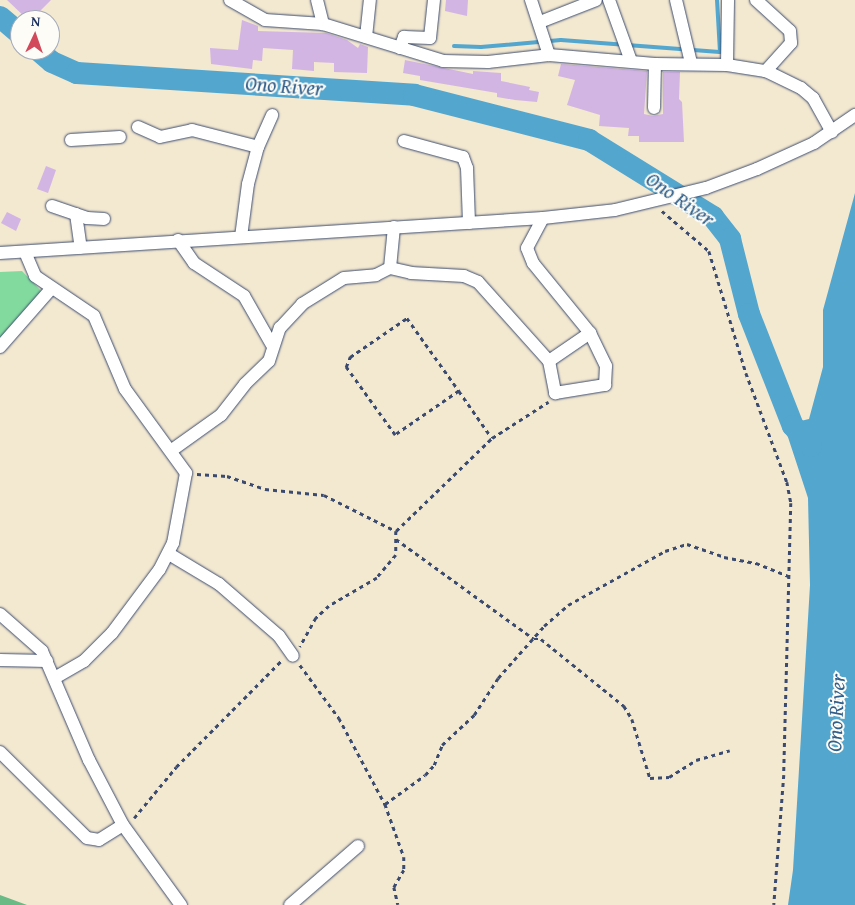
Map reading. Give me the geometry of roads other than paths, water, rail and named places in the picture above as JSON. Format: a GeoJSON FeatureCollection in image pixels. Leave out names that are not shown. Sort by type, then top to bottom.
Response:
{"type":"FeatureCollection","features":[{"type":"Feature","properties":{"kind":"street"},"geometry":{"type":"LineString","coordinates":[[230,0],[264,20],[323,24],[444,61],[488,62],[549,55],[655,64],[727,65],[766,71],[801,88],[813,98],[832,132]]}},
{"type":"Feature","properties":{"kind":"street"},"geometry":{"type":"LineString","coordinates":[[317,0],[323,24]]}},
{"type":"Feature","properties":{"kind":"street"},"geometry":{"type":"LineString","coordinates":[[366,37],[370,0]]}},
{"type":"Feature","properties":{"kind":"street"},"geometry":{"type":"LineString","coordinates":[[400,48],[404,37],[430,38],[434,0]]}},
{"type":"Feature","properties":{"kind":"street"},"geometry":{"type":"LineString","coordinates":[[531,0],[540,22],[549,55]]}},
{"type":"Feature","properties":{"kind":"street"},"geometry":{"type":"LineString","coordinates":[[540,22],[596,0]]}},
{"type":"Feature","properties":{"kind":"street"},"geometry":{"type":"LineString","coordinates":[[609,0],[632,61]]}},
{"type":"Feature","properties":{"kind":"street"},"geometry":{"type":"LineString","coordinates":[[676,0],[691,63]]}},
{"type":"Feature","properties":{"kind":"street"},"geometry":{"type":"LineString","coordinates":[[727,65],[728,0]]}},
{"type":"Feature","properties":{"kind":"street"},"geometry":{"type":"LineString","coordinates":[[756,0],[790,31],[791,43],[766,71]]}},
{"type":"Feature","properties":{"kind":"street"},"geometry":{"type":"LineString","coordinates":[[654,108],[655,64]]}},
{"type":"Feature","properties":{"kind":"street"},"geometry":{"type":"LineString","coordinates":[[241,238],[244,205],[258,147],[272,115]]}},
{"type":"Feature","properties":{"kind":"street"},"geometry":{"type":"LineString","coordinates":[[0,253],[178,240],[241,238],[543,218],[651,203],[706,188],[764,166],[832,132],[855,115]]}},
{"type":"Feature","properties":{"kind":"street"},"geometry":{"type":"LineString","coordinates":[[138,127],[160,137],[192,130],[258,147]]}},
{"type":"Feature","properties":{"kind":"street"},"geometry":{"type":"LineString","coordinates":[[71,140],[120,137]]}},
{"type":"Feature","properties":{"kind":"street"},"geometry":{"type":"LineString","coordinates":[[404,141],[463,156],[467,168],[470,222]]}},
{"type":"Feature","properties":{"kind":"street"},"geometry":{"type":"LineString","coordinates":[[52,206],[76,214],[104,219]]}},
{"type":"Feature","properties":{"kind":"street"},"geometry":{"type":"LineString","coordinates":[[76,214],[81,248]]}},
{"type":"Feature","properties":{"kind":"street"},"geometry":{"type":"LineString","coordinates":[[172,450],[221,415],[245,384],[269,361],[272,345],[280,328],[302,304],[344,278],[376,275],[390,268],[411,273],[464,276],[478,282],[549,360],[555,393],[605,385],[606,366],[590,333],[533,263],[527,248],[543,218]]}},
{"type":"Feature","properties":{"kind":"street"},"geometry":{"type":"LineString","coordinates":[[390,268],[394,227]]}},
{"type":"Feature","properties":{"kind":"street"},"geometry":{"type":"LineString","coordinates":[[178,240],[194,262],[244,296],[272,345]]}},
{"type":"Feature","properties":{"kind":"street"},"geometry":{"type":"LineString","coordinates":[[25,252],[35,276],[51,289],[94,316],[126,389],[172,450],[186,473],[169,554],[112,633],[84,661],[56,677]]}},
{"type":"Feature","properties":{"kind":"street"},"geometry":{"type":"LineString","coordinates":[[0,347],[51,289]]}},
{"type":"Feature","properties":{"kind":"street"},"geometry":{"type":"LineString","coordinates":[[549,360],[590,333]]}},
{"type":"Feature","properties":{"kind":"street"},"geometry":{"type":"LineString","coordinates":[[169,554],[220,584],[279,636],[293,656]]}},
{"type":"Feature","properties":{"kind":"street"},"geometry":{"type":"LineString","coordinates":[[0,614],[36,643],[56,677],[85,752],[123,825],[181,905]]}},
{"type":"Feature","properties":{"kind":"street"},"geometry":{"type":"LineString","coordinates":[[0,660],[47,661]]}},
{"type":"Feature","properties":{"kind":"street"},"geometry":{"type":"LineString","coordinates":[[0,752],[87,838],[99,840],[123,825]]}},
{"type":"Feature","properties":{"kind":"street"},"geometry":{"type":"LineString","coordinates":[[290,905],[358,846]]}},
{"type":"Feature","properties":{"kind":"water"},"geometry":{"type":"Polygon","coordinates":[[[855,193],[855,905],[788,905],[793,870],[810,585],[808,498],[784,425],[809,419],[823,367],[823,310],[855,193]]]}},
{"type":"Feature","properties":{"kind":"waterway"},"geometry":{"type":"LineString","coordinates":[[454,46],[481,47],[561,40],[720,52],[717,0]]}},
{"type":"Feature","properties":{"kind":"waterway","name":"Ono River"},"geometry":{"type":"LineString","coordinates":[[0,17],[10,26]]}},
{"type":"Feature","properties":{"kind":"waterway","name":"Ono River"},"geometry":{"type":"LineString","coordinates":[[50,60],[77,73],[414,95],[589,140],[713,217],[730,239],[749,314],[793,426],[811,446]]}}]}
